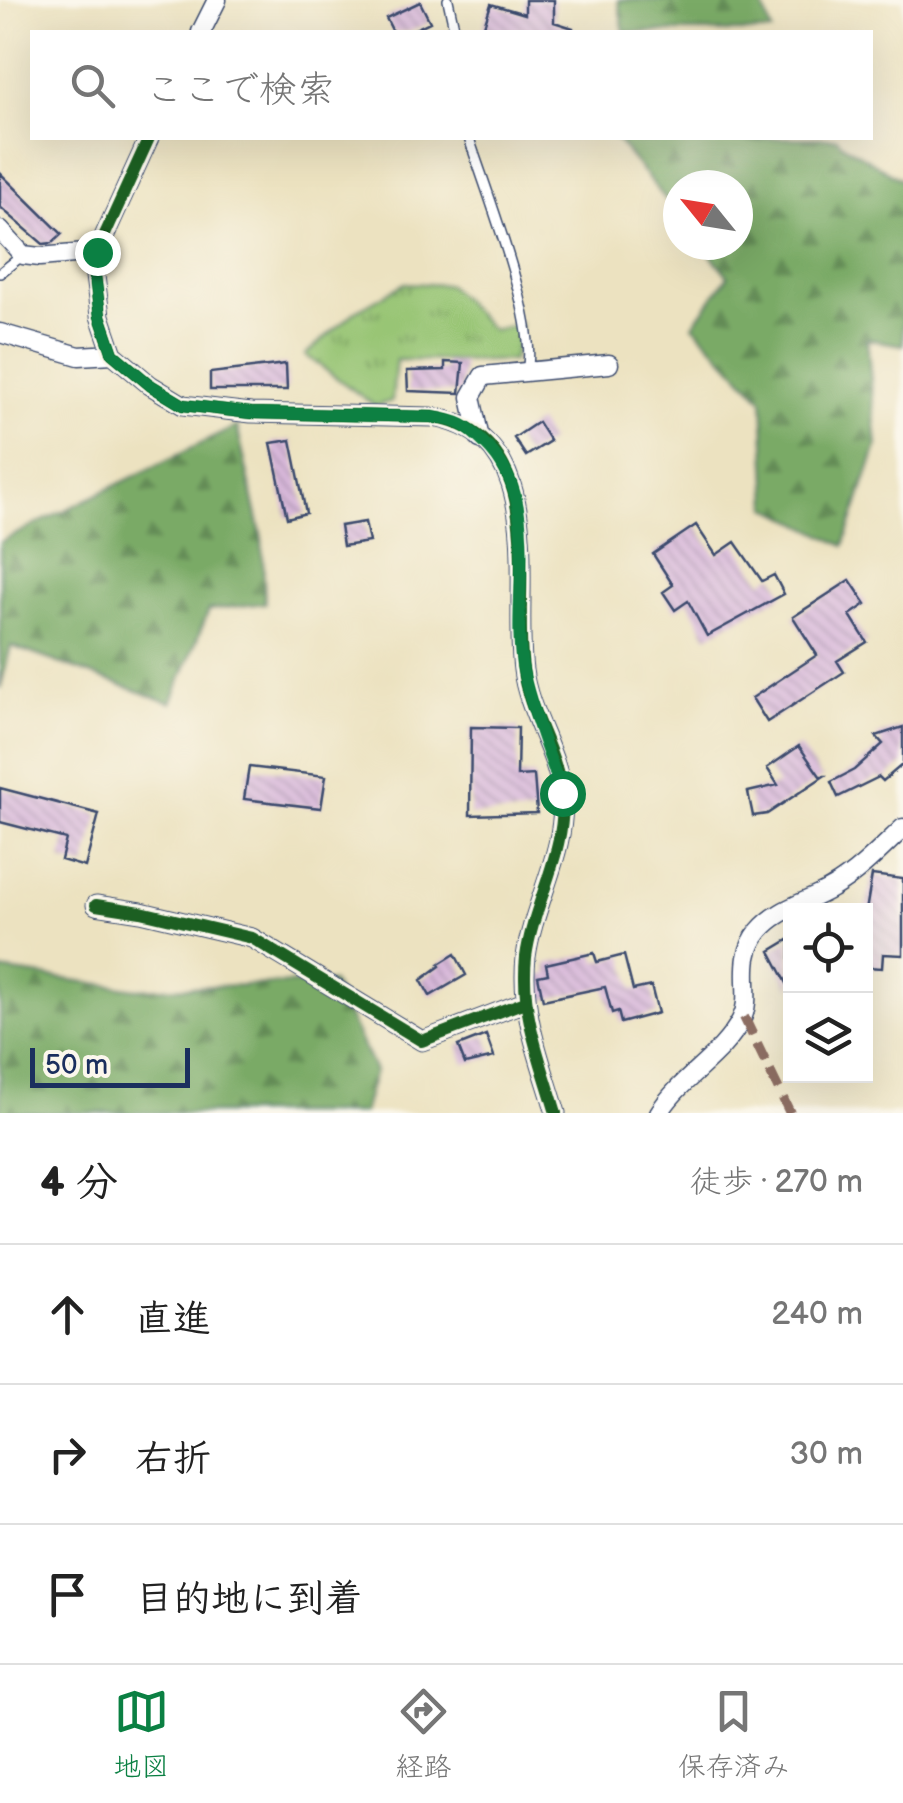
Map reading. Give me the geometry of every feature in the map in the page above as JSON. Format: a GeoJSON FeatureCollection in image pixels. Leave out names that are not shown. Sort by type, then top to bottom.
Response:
{"type":"FeatureCollection","features":[{"type":"Feature","properties":{"kind":"street"},"geometry":{"type":"LineString","coordinates":[[201,30],[216,0]]}},
{"type":"Feature","properties":{"kind":"street"},"geometry":{"type":"LineString","coordinates":[[148,140],[97,252],[95,276],[100,316],[113,354],[150,385],[183,405],[251,413],[432,417],[460,422],[498,457],[514,486],[519,513],[523,672],[562,793],[560,831],[526,955],[525,1002],[534,1046],[556,1113]]}},
{"type":"Feature","properties":{"kind":"street"},"geometry":{"type":"LineString","coordinates":[[0,230],[23,256],[97,252]]}},
{"type":"Feature","properties":{"kind":"street"},"geometry":{"type":"LineString","coordinates":[[0,332],[79,356],[113,354]]}},
{"type":"Feature","properties":{"kind":"street"},"geometry":{"type":"LineString","coordinates":[[480,440],[471,397],[483,376],[609,364]]}},
{"type":"Feature","properties":{"kind":"street"},"geometry":{"type":"LineString","coordinates":[[659,1113],[670,1096],[744,1018],[746,954],[758,931],[788,908],[833,888],[903,828]]}},
{"type":"Feature","properties":{"kind":"street"},"geometry":{"type":"LineString","coordinates":[[96,905],[252,938],[422,1041],[525,1002]]}},
{"type":"Feature","properties":{"kind":"lane"},"geometry":{"type":"LineString","coordinates":[[448,0],[455,30]]}},
{"type":"Feature","properties":{"kind":"lane"},"geometry":{"type":"LineString","coordinates":[[470,140],[528,323],[527,370]]}},
{"type":"Feature","properties":{"kind":"lane"},"geometry":{"type":"LineString","coordinates":[[0,273],[23,256]]}},
{"type":"Feature","properties":{"kind":"green space"},"geometry":{"type":"Polygon","coordinates":[[[618,0],[761,0],[771,30],[624,30],[618,0]]]}},
{"type":"Feature","properties":{"kind":"green space"},"geometry":{"type":"Polygon","coordinates":[[[617,140],[839,140],[903,181],[903,345],[867,339],[877,446],[844,546],[768,507],[763,400],[693,325],[728,276],[715,260],[753,260],[753,170],[663,170],[663,196],[617,140]]]}},
{"type":"Feature","properties":{"kind":"green space"},"geometry":{"type":"Polygon","coordinates":[[[405,283],[448,285],[492,330],[521,324],[513,361],[396,360],[392,401],[375,406],[305,355],[356,311],[405,283]]]}},
{"type":"Feature","properties":{"kind":"green space"},"geometry":{"type":"Polygon","coordinates":[[[237,426],[262,539],[265,603],[209,610],[171,703],[11,646],[0,689],[0,542],[237,426]]]}},
{"type":"Feature","properties":{"kind":"green space"},"geometry":{"type":"Polygon","coordinates":[[[0,970],[136,989],[332,982],[375,1071],[363,1113],[0,1113],[0,970]]]}},
{"type":"Feature","properties":{"kind":"building"},"geometry":{"type":"Polygon","coordinates":[[[525,0],[554,0],[554,22],[573,30],[483,30],[491,4],[525,14],[525,0]]]}},
{"type":"Feature","properties":{"kind":"building"},"geometry":{"type":"Polygon","coordinates":[[[420,2],[430,22],[413,30],[392,30],[386,18],[420,2]]]}},
{"type":"Feature","properties":{"kind":"building"},"geometry":{"type":"Polygon","coordinates":[[[0,173],[62,234],[52,243],[43,244],[0,207],[0,173]]]}},
{"type":"Feature","properties":{"kind":"building"},"geometry":{"type":"Polygon","coordinates":[[[445,362],[463,363],[460,393],[408,391],[407,371],[445,370],[445,362]]]}},
{"type":"Feature","properties":{"kind":"building"},"geometry":{"type":"Polygon","coordinates":[[[286,364],[287,390],[210,390],[210,373],[286,364]]]}},
{"type":"Feature","properties":{"kind":"building"},"geometry":{"type":"Polygon","coordinates":[[[538,422],[550,441],[526,456],[514,438],[538,422]]]}},
{"type":"Feature","properties":{"kind":"building"},"geometry":{"type":"Polygon","coordinates":[[[291,440],[306,513],[287,518],[271,443],[291,440]]]}},
{"type":"Feature","properties":{"kind":"building"},"geometry":{"type":"Polygon","coordinates":[[[365,522],[369,542],[343,546],[340,526],[365,522]]]}},
{"type":"Feature","properties":{"kind":"building"},"geometry":{"type":"Polygon","coordinates":[[[696,525],[716,555],[735,542],[762,581],[774,575],[784,594],[707,636],[688,601],[675,610],[663,592],[673,585],[653,554],[696,525]]]}},
{"type":"Feature","properties":{"kind":"building"},"geometry":{"type":"Polygon","coordinates":[[[850,580],[866,604],[850,615],[867,642],[837,661],[844,672],[767,722],[752,698],[817,655],[793,617],[850,580]]]}},
{"type":"Feature","properties":{"kind":"building"},"geometry":{"type":"Polygon","coordinates":[[[471,727],[518,728],[517,776],[534,775],[537,813],[470,815],[471,727]]]}},
{"type":"Feature","properties":{"kind":"building"},"geometry":{"type":"Polygon","coordinates":[[[903,727],[903,764],[883,781],[879,777],[838,797],[831,782],[854,770],[883,744],[876,736],[903,727]]]}},
{"type":"Feature","properties":{"kind":"building"},"geometry":{"type":"Polygon","coordinates":[[[799,746],[820,776],[824,776],[767,814],[753,816],[748,792],[778,785],[767,768],[799,746]]]}},
{"type":"Feature","properties":{"kind":"building"},"geometry":{"type":"Polygon","coordinates":[[[249,767],[326,776],[321,808],[244,799],[249,767]]]}},
{"type":"Feature","properties":{"kind":"building"},"geometry":{"type":"Polygon","coordinates":[[[0,788],[99,814],[85,867],[61,860],[66,839],[0,822],[0,788]]]}},
{"type":"Feature","properties":{"kind":"building"},"geometry":{"type":"Polygon","coordinates":[[[872,875],[903,879],[903,955],[883,954],[882,968],[873,967],[873,903],[867,903],[872,875]]]}},
{"type":"Feature","properties":{"kind":"building"},"geometry":{"type":"Polygon","coordinates":[[[783,943],[783,976],[770,951],[783,943]]]}},
{"type":"Feature","properties":{"kind":"building"},"geometry":{"type":"Polygon","coordinates":[[[594,953],[597,962],[624,955],[633,990],[651,986],[658,1013],[621,1023],[618,1011],[612,1013],[605,987],[543,1000],[538,976],[548,974],[546,964],[594,953]]]}},
{"type":"Feature","properties":{"kind":"building"},"geometry":{"type":"Polygon","coordinates":[[[455,954],[466,975],[430,996],[421,980],[455,954]]]}},
{"type":"Feature","properties":{"kind":"building"},"geometry":{"type":"Polygon","coordinates":[[[486,1035],[494,1057],[465,1064],[458,1046],[486,1035]]]}},
{"type":"Feature","properties":{"kind":"marked path"},"geometry":{"type":"LineString","coordinates":[[744,1017],[790,1113]]}},
{"type":"Feature","properties":{"kind":"cycle path"},"geometry":{"type":"LineString","coordinates":[[148,140],[97,252],[95,276],[100,316],[113,354],[150,385],[183,405],[251,413],[432,417],[470,430],[495,453],[511,483],[521,558],[523,670],[562,794],[560,835],[530,937],[525,978],[533,1036],[556,1113]]}},
{"type":"Feature","properties":{"kind":"cycle path"},"geometry":{"type":"LineString","coordinates":[[96,905],[252,938],[422,1041],[525,1002]]}},
{"type":"Feature","properties":{"kind":"route"},"geometry":{"type":"LineString","coordinates":[[97,252],[95,276],[100,316],[113,354],[150,385],[183,405],[251,413],[432,417],[460,422],[498,457],[514,486],[519,513],[523,672],[562,793]]}}]}
